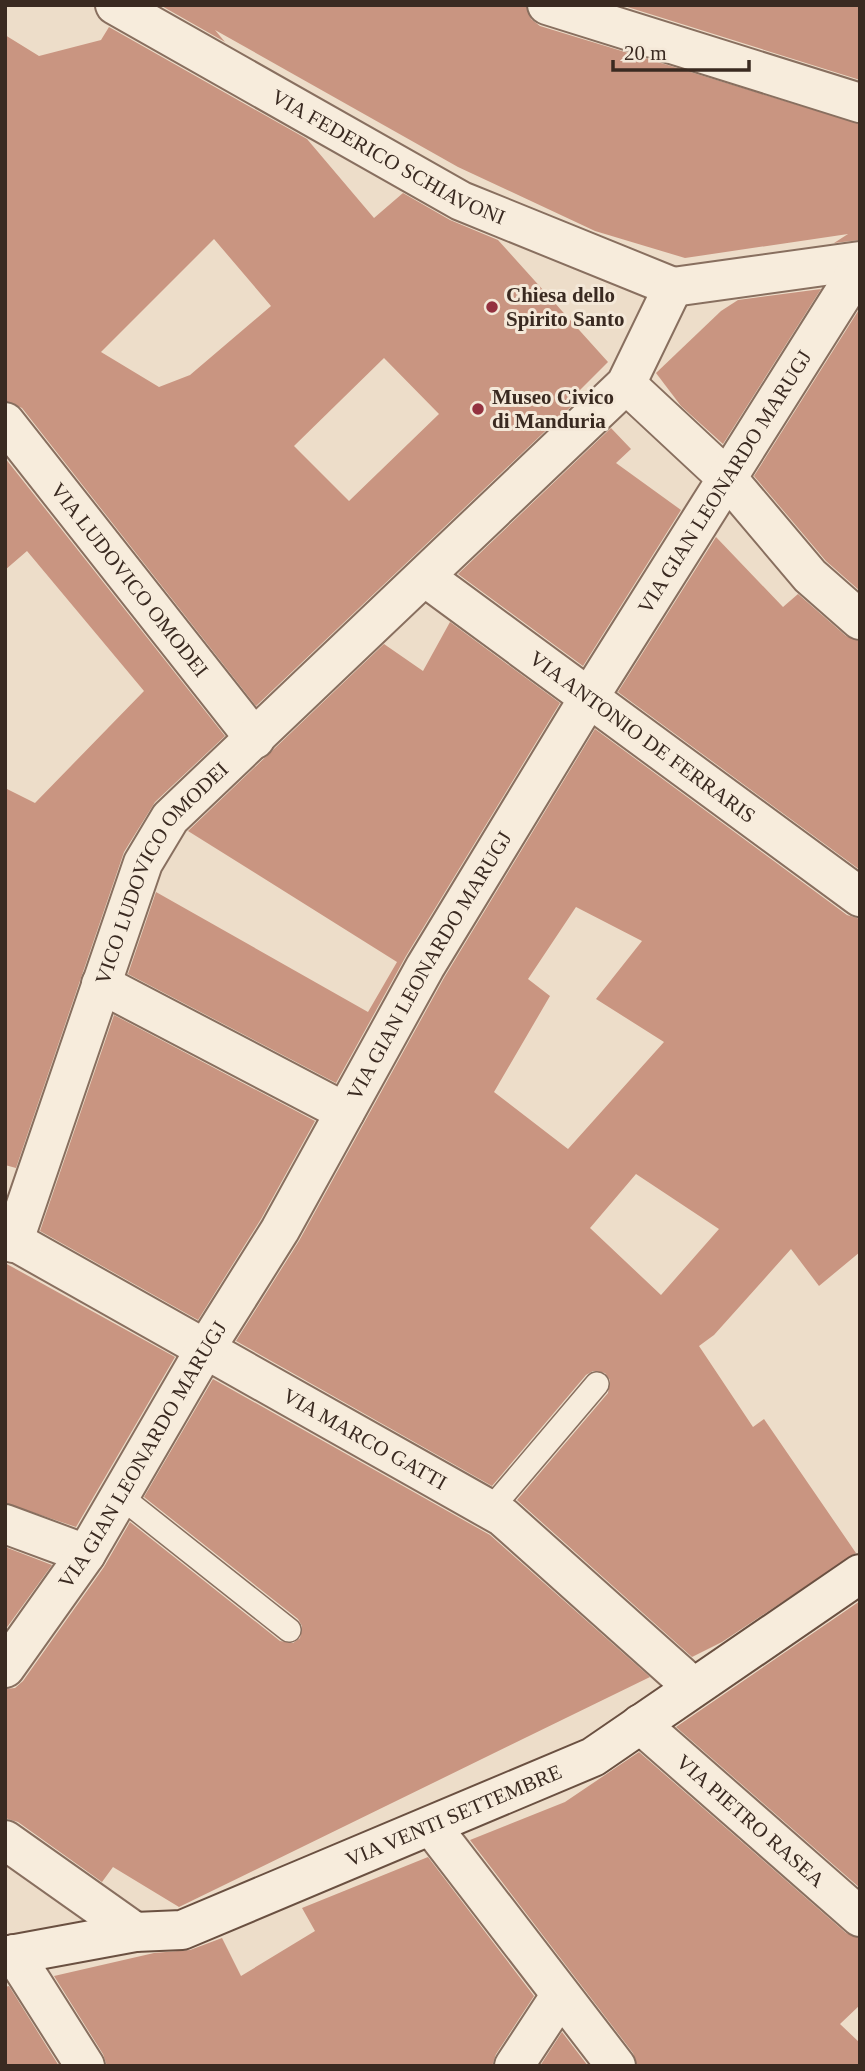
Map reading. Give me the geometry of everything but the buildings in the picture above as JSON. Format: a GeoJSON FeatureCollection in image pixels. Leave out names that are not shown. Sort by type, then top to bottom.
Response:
{"type":"FeatureCollection","features":[{"type":"Feature","properties":{"kind":"street","name":"VIA FEDERICO SCHIAVONI"},"geometry":{"type":"LineString","coordinates":[[115,5],[461,201],[673,287]]}},
{"type":"Feature","properties":{"kind":"street"},"geometry":{"type":"LineString","coordinates":[[547,5],[860,103]]}},
{"type":"Feature","properties":{"kind":"street"},"geometry":{"type":"LineString","coordinates":[[860,261],[673,287],[626,384],[728,479],[810,576],[860,620]]}},
{"type":"Feature","properties":{"kind":"street","name":"VIA GIAN LEONARDO MARUGJ"},"geometry":{"type":"LineString","coordinates":[[5,1668],[86,1554],[204,1351],[281,1230],[425,967],[587,699],[860,267]]}},
{"type":"Feature","properties":{"kind":"street","name":"VICO LUDOVICO OMODEI"},"geometry":{"type":"LineString","coordinates":[[9,1240],[143,863],[170,818],[626,384]]}},
{"type":"Feature","properties":{"kind":"street","name":"VIA LUDOVICO OMODEI"},"geometry":{"type":"LineString","coordinates":[[5,422],[255,738]]}},
{"type":"Feature","properties":{"kind":"street","name":"VIA ANTONIO DE FERRARIS"},"geometry":{"type":"LineString","coordinates":[[425,577],[587,699],[860,897]]}},
{"type":"Feature","properties":{"kind":"street"},"geometry":{"type":"LineString","coordinates":[[101,984],[345,1112]]}},
{"type":"Feature","properties":{"kind":"street","name":"VIA MARCO GATTI"},"geometry":{"type":"LineString","coordinates":[[9,1240],[503,1517],[693,1687]]}},
{"type":"Feature","properties":{"kind":"street"},"geometry":{"type":"LineString","coordinates":[[5,1524],[86,1554]]}},
{"type":"Feature","properties":{"kind":"street","name":"VIA VENTI SETTEMBRE"},"geometry":{"type":"LineString","coordinates":[[9,1955],[135,1932],[182,1930],[593,1757],[860,1574]]}},
{"type":"Feature","properties":{"kind":"street","name":"VIA PIETRO RASEA"},"geometry":{"type":"LineString","coordinates":[[640,1724],[860,1917]]}},
{"type":"Feature","properties":{"kind":"street"},"geometry":{"type":"LineString","coordinates":[[432,1827],[616,2066]]}},
{"type":"Feature","properties":{"kind":"street"},"geometry":{"type":"LineString","coordinates":[[5,1840],[135,1932]]}},
{"type":"Feature","properties":{"kind":"street"},"geometry":{"type":"LineString","coordinates":[[9,1955],[85,2066]]}},
{"type":"Feature","properties":{"kind":"street"},"geometry":{"type":"LineString","coordinates":[[514,2066],[560,1996]]}},
{"type":"Feature","properties":{"kind":"lane"},"geometry":{"type":"LineString","coordinates":[[490,1510],[597,1384]]}},
{"type":"Feature","properties":{"kind":"lane"},"geometry":{"type":"LineString","coordinates":[[120,1496],[289,1630]]}},
{"type":"Feature","properties":{"kind":"place","name":"Chiesa dello Spirito Santo"},"geometry":{"type":"Point","coordinates":[492,307]}},
{"type":"Feature","properties":{"kind":"place","name":"Museo Civico di Manduria"},"geometry":{"type":"Point","coordinates":[478,409]}}]}
